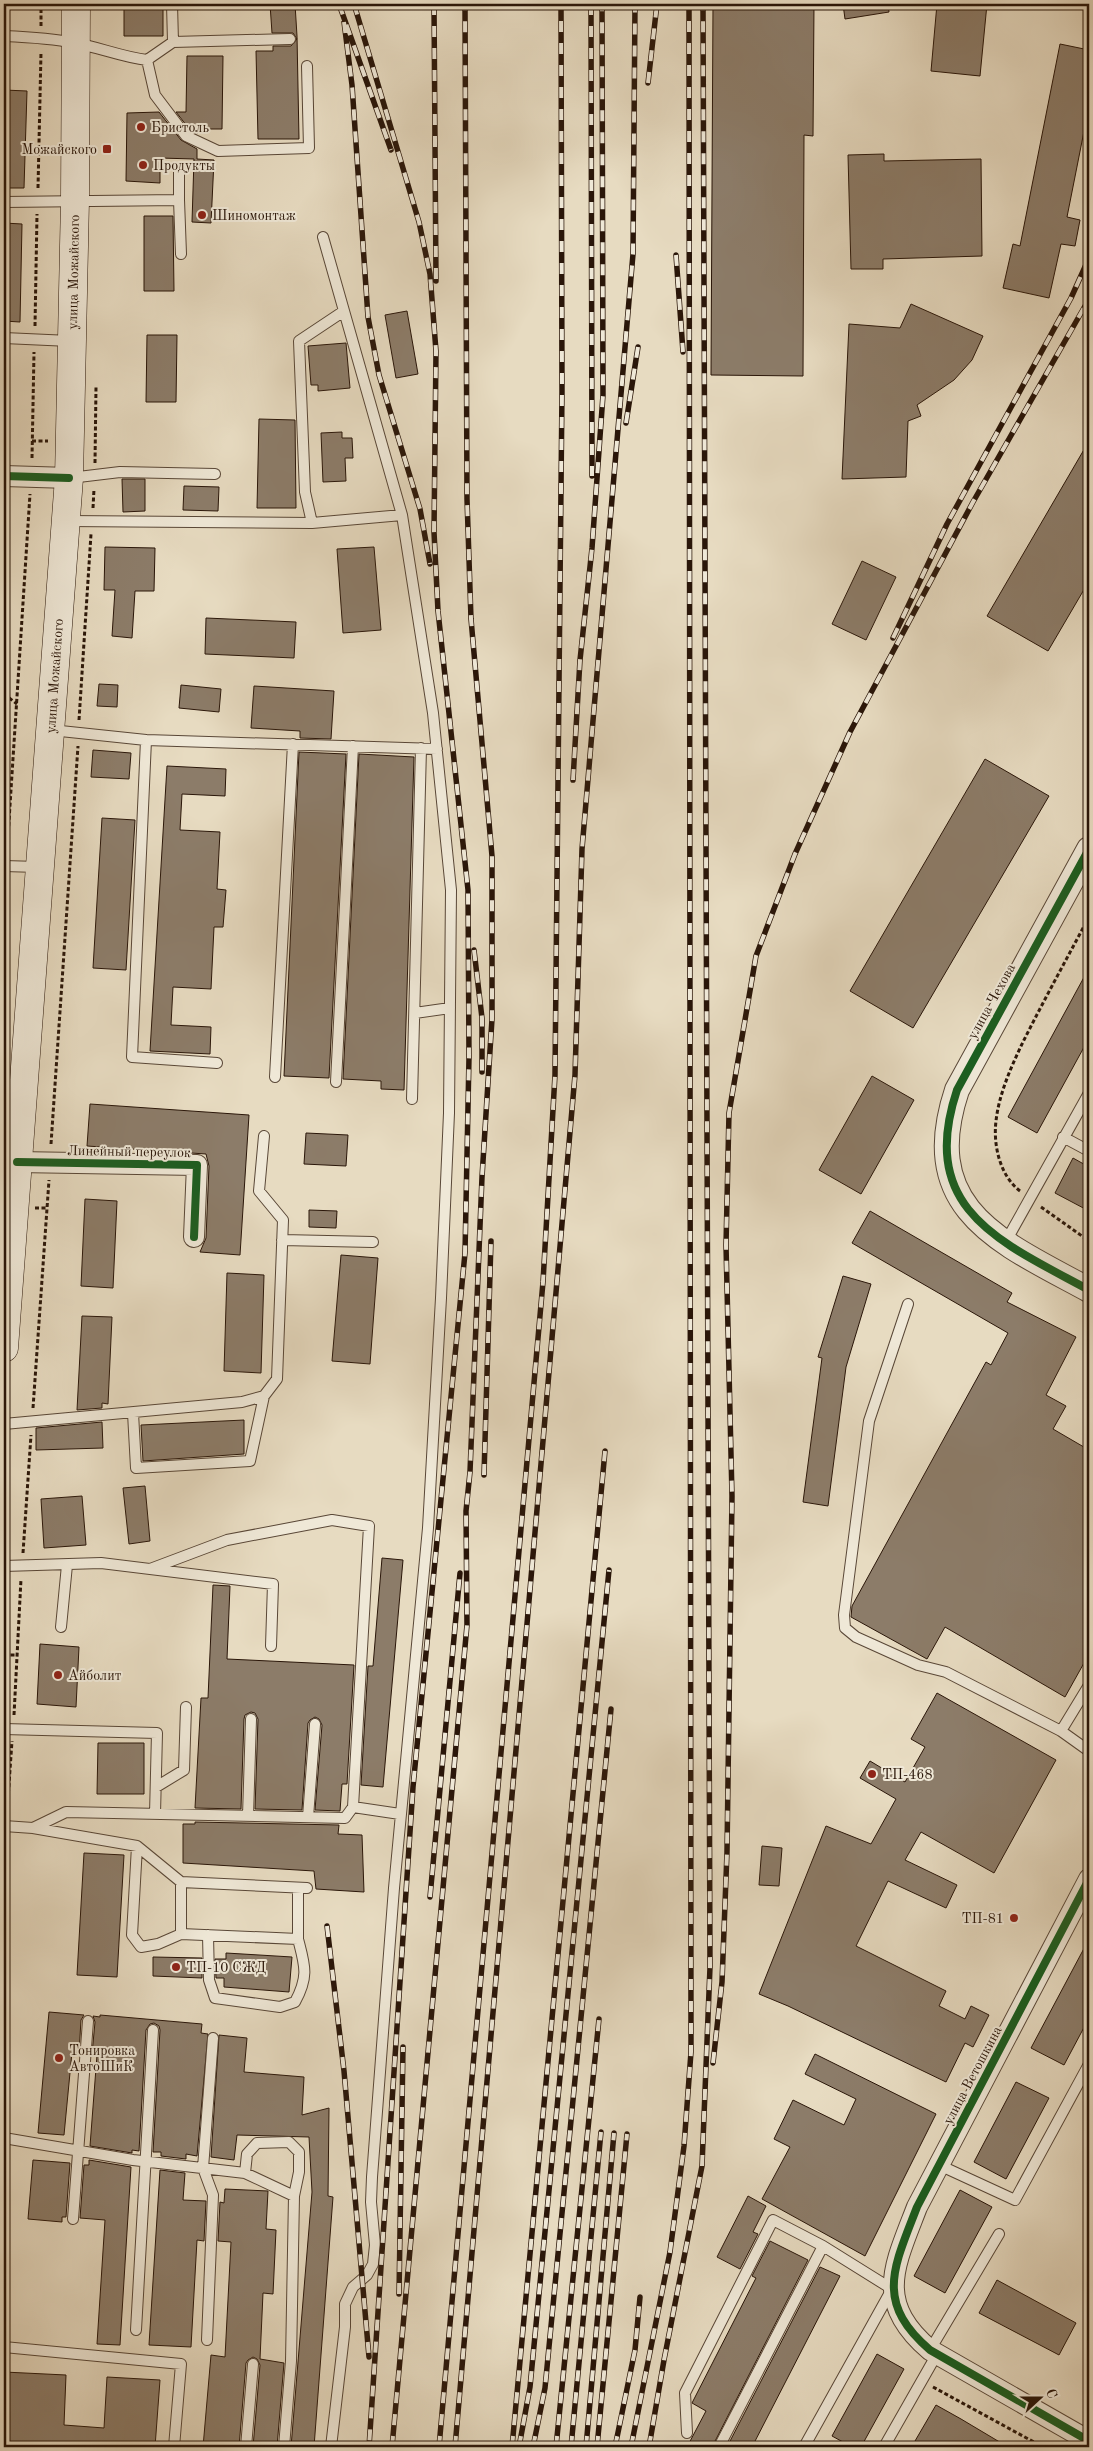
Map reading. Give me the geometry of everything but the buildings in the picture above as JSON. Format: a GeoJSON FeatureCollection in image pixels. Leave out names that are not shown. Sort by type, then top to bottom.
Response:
{"type":"FeatureCollection","features":[{"type":"Feature","properties":{"kind":"main road","name":"улица Можайского"},"geometry":{"type":"LineString","coordinates":[[4,1348],[7,1240],[18,1162],[50,730],[79,522],[82,477],[71,341],[75,200],[76,4]]}},
{"type":"Feature","properties":{"kind":"street"},"geometry":{"type":"LineString","coordinates":[[4,476],[82,477]]}},
{"type":"Feature","properties":{"kind":"street","name":"улица Чехова"},"geometry":{"type":"LineString","coordinates":[[1089,850],[957,1090],[948,1117],[946,1145],[951,1174],[961,1200],[978,1222],[1004,1244],[1089,1290]]}},
{"type":"Feature","properties":{"kind":"street","name":"Линейный переулок"},"geometry":{"type":"LineString","coordinates":[[18,1162],[197,1165],[194,1237]]}},
{"type":"Feature","properties":{"kind":"street","name":"улица Ветошкина"},"geometry":{"type":"LineString","coordinates":[[892,2289],[900,2251],[917,2208],[1089,1878]]}},
{"type":"Feature","properties":{"kind":"street"},"geometry":{"type":"LineString","coordinates":[[892,2289],[899,2313],[914,2336],[933,2352],[1089,2441]]}},
{"type":"Feature","properties":{"kind":"lane"},"geometry":{"type":"LineString","coordinates":[[172,4],[173,42]]}},
{"type":"Feature","properties":{"kind":"lane"},"geometry":{"type":"LineString","coordinates":[[4,36],[41,37],[76,43],[130,58],[147,60],[173,42],[290,39]]}},
{"type":"Feature","properties":{"kind":"lane"},"geometry":{"type":"LineString","coordinates":[[147,60],[155,95],[186,136],[218,151],[309,148],[307,66]]}},
{"type":"Feature","properties":{"kind":"lane"},"geometry":{"type":"LineString","coordinates":[[179,170],[181,254]]}},
{"type":"Feature","properties":{"kind":"lane"},"geometry":{"type":"LineString","coordinates":[[4,202],[37,200],[179,200]]}},
{"type":"Feature","properties":{"kind":"lane"},"geometry":{"type":"LineString","coordinates":[[322,237],[402,514],[437,749],[452,890],[449,1123],[429,1498],[400,1814],[372,2177],[371,2202],[375,2245],[373,2264],[367,2275],[353,2287],[345,2304],[345,2327],[331,2447]]}},
{"type":"Feature","properties":{"kind":"lane"},"geometry":{"type":"LineString","coordinates":[[312,523],[305,492],[299,341],[344,311]]}},
{"type":"Feature","properties":{"kind":"lane"},"geometry":{"type":"LineString","coordinates":[[4,338],[71,341]]}},
{"type":"Feature","properties":{"kind":"lane"},"geometry":{"type":"LineString","coordinates":[[82,477],[120,472],[215,474]]}},
{"type":"Feature","properties":{"kind":"lane"},"geometry":{"type":"LineString","coordinates":[[79,522],[312,523],[402,514]]}},
{"type":"Feature","properties":{"kind":"lane"},"geometry":{"type":"LineString","coordinates":[[50,730],[146,740],[437,749]]}},
{"type":"Feature","properties":{"kind":"lane"},"geometry":{"type":"LineString","coordinates":[[146,740],[132,1057],[217,1063]]}},
{"type":"Feature","properties":{"kind":"lane"},"geometry":{"type":"LineString","coordinates":[[275,1077],[293,744]]}},
{"type":"Feature","properties":{"kind":"lane"},"geometry":{"type":"LineString","coordinates":[[336,1082],[353,746]]}},
{"type":"Feature","properties":{"kind":"lane"},"geometry":{"type":"LineString","coordinates":[[412,1099],[421,748]]}},
{"type":"Feature","properties":{"kind":"lane"},"geometry":{"type":"LineString","coordinates":[[5,866],[39,867]]}},
{"type":"Feature","properties":{"kind":"lane"},"geometry":{"type":"LineString","coordinates":[[415,1013],[450,1008]]}},
{"type":"Feature","properties":{"kind":"lane"},"geometry":{"type":"LineString","coordinates":[[1004,1244],[1089,1093]]}},
{"type":"Feature","properties":{"kind":"lane"},"geometry":{"type":"LineString","coordinates":[[133,1413],[136,1468],[250,1461],[264,1396],[277,1379],[283,1220],[260,1191],[264,1136]]}},
{"type":"Feature","properties":{"kind":"lane"},"geometry":{"type":"LineString","coordinates":[[1063,1137],[1089,1151]]}},
{"type":"Feature","properties":{"kind":"lane"},"geometry":{"type":"LineString","coordinates":[[282,1240],[373,1242]]}},
{"type":"Feature","properties":{"kind":"lane"},"geometry":{"type":"LineString","coordinates":[[908,1304],[869,1421],[844,1615],[846,1628],[856,1637],[918,1665],[946,1672],[1061,1731],[1089,1751]]}},
{"type":"Feature","properties":{"kind":"lane"},"geometry":{"type":"LineString","coordinates":[[4,1424],[242,1402],[264,1396]]}},
{"type":"Feature","properties":{"kind":"lane"},"geometry":{"type":"LineString","coordinates":[[33,1828],[66,1812],[344,1818],[352,1807],[369,1526],[332,1520],[227,1540],[150,1569]]}},
{"type":"Feature","properties":{"kind":"lane"},"geometry":{"type":"LineString","coordinates":[[4,1566],[22,1567],[101,1563],[273,1584],[271,1646]]}},
{"type":"Feature","properties":{"kind":"lane"},"geometry":{"type":"LineString","coordinates":[[61,1627],[67,1565]]}},
{"type":"Feature","properties":{"kind":"lane"},"geometry":{"type":"LineString","coordinates":[[1061,1731],[1089,1686]]}},
{"type":"Feature","properties":{"kind":"lane"},"geometry":{"type":"LineString","coordinates":[[156,1787],[184,1770],[186,1707]]}},
{"type":"Feature","properties":{"kind":"lane"},"geometry":{"type":"LineString","coordinates":[[248,1816],[251,1719]]}},
{"type":"Feature","properties":{"kind":"lane"},"geometry":{"type":"LineString","coordinates":[[308,1817],[314,1724]]}},
{"type":"Feature","properties":{"kind":"lane"},"geometry":{"type":"LineString","coordinates":[[8,1730],[157,1733],[155,1814]]}},
{"type":"Feature","properties":{"kind":"lane"},"geometry":{"type":"LineString","coordinates":[[352,1807],[400,1814]]}},
{"type":"Feature","properties":{"kind":"lane"},"geometry":{"type":"LineString","coordinates":[[5,1826],[33,1828],[137,1846],[182,1882],[303,1888],[298,1939],[306,1967],[304,1985],[295,2002],[280,2007],[214,1998],[209,1980],[208,1935]]}},
{"type":"Feature","properties":{"kind":"lane"},"geometry":{"type":"LineString","coordinates":[[137,1846],[132,1936],[141,1947],[158,1944],[181,1934],[298,1939]]}},
{"type":"Feature","properties":{"kind":"lane"},"geometry":{"type":"LineString","coordinates":[[181,1934],[182,1882]]}},
{"type":"Feature","properties":{"kind":"lane"},"geometry":{"type":"LineString","coordinates":[[73,2219],[88,2021]]}},
{"type":"Feature","properties":{"kind":"lane"},"geometry":{"type":"LineString","coordinates":[[136,2330],[153,2030]]}},
{"type":"Feature","properties":{"kind":"lane"},"geometry":{"type":"LineString","coordinates":[[207,2340],[213,2195],[203,2168],[213,2038]]}},
{"type":"Feature","properties":{"kind":"lane"},"geometry":{"type":"LineString","coordinates":[[939,2165],[1014,2200],[1089,2064]]}},
{"type":"Feature","properties":{"kind":"lane"},"geometry":{"type":"LineString","coordinates":[[4,2138],[146,2162],[246,2174],[294,2196]]}},
{"type":"Feature","properties":{"kind":"lane"},"geometry":{"type":"LineString","coordinates":[[246,2174],[247,2154],[257,2143],[289,2142],[299,2152],[299,2172],[294,2196],[291,2361],[284,2447]]}},
{"type":"Feature","properties":{"kind":"lane"},"geometry":{"type":"LineString","coordinates":[[687,2433],[685,2394],[772,2220],[823,2246],[892,2289],[804,2447]]}},
{"type":"Feature","properties":{"kind":"lane"},"geometry":{"type":"LineString","coordinates":[[884,2447],[922,2381],[933,2352],[999,2234]]}},
{"type":"Feature","properties":{"kind":"lane"},"geometry":{"type":"LineString","coordinates":[[719,2447],[823,2246]]}},
{"type":"Feature","properties":{"kind":"lane"},"geometry":{"type":"LineString","coordinates":[[4,2347],[181,2364],[174,2447]]}},
{"type":"Feature","properties":{"kind":"lane"},"geometry":{"type":"LineString","coordinates":[[246,2447],[254,2364]]}},
{"type":"Feature","properties":{"kind":"path"},"geometry":{"type":"LineString","coordinates":[[4,898],[18,704],[31,477],[41,4]]}},
{"type":"Feature","properties":{"kind":"path"},"geometry":{"type":"LineString","coordinates":[[4,1869],[8,1730],[18,1656],[22,1567],[78,734],[79,522],[82,477],[96,383]]}},
{"type":"Feature","properties":{"kind":"path"},"geometry":{"type":"LineString","coordinates":[[4,694],[18,704]]}},
{"type":"Feature","properties":{"kind":"path"},"geometry":{"type":"LineString","coordinates":[[1089,917],[1010,1069],[996,1121],[995,1137],[1002,1165],[1017,1189],[1089,1241]]}},
{"type":"Feature","properties":{"kind":"path"},"geometry":{"type":"LineString","coordinates":[[4,1655],[18,1656]]}},
{"type":"Feature","properties":{"kind":"path"},"geometry":{"type":"LineString","coordinates":[[922,2381],[1043,2447]]}},
{"type":"Feature","properties":{"kind":"railway"},"geometry":{"type":"LineString","coordinates":[[339,4],[391,150]]}},
{"type":"Feature","properties":{"kind":"railway"},"geometry":{"type":"LineString","coordinates":[[354,4],[419,222],[430,274],[436,351],[434,532],[438,611],[468,890],[469,1057],[465,1253],[413,1787],[369,2447]]}},
{"type":"Feature","properties":{"kind":"railway"},"geometry":{"type":"LineString","coordinates":[[434,4],[436,281]]}},
{"type":"Feature","properties":{"kind":"railway"},"geometry":{"type":"LineString","coordinates":[[392,2447],[467,1625],[466,1511],[470,1472],[482,1177],[492,1019],[492,856],[471,619],[467,499],[465,4]]}},
{"type":"Feature","properties":{"kind":"railway"},"geometry":{"type":"LineString","coordinates":[[439,2447],[543,1282],[555,1075],[562,391],[561,4]]}},
{"type":"Feature","properties":{"kind":"railway"},"geometry":{"type":"LineString","coordinates":[[591,4],[592,476]]}},
{"type":"Feature","properties":{"kind":"railway"},"geometry":{"type":"LineString","coordinates":[[573,780],[580,660],[592,548],[603,395],[602,4]]}},
{"type":"Feature","properties":{"kind":"railway"},"geometry":{"type":"LineString","coordinates":[[455,2447],[575,1075],[582,849],[633,254],[635,4]]}},
{"type":"Feature","properties":{"kind":"railway"},"geometry":{"type":"LineString","coordinates":[[648,83],[657,4]]}},
{"type":"Feature","properties":{"kind":"railway"},"geometry":{"type":"LineString","coordinates":[[631,2447],[670,2252],[684,2146],[691,2052],[689,4]]}},
{"type":"Feature","properties":{"kind":"railway"},"geometry":{"type":"LineString","coordinates":[[649,2447],[702,2166],[710,1967],[703,4]]}},
{"type":"Feature","properties":{"kind":"railway"},"geometry":{"type":"LineString","coordinates":[[344,22],[352,85],[368,317],[379,375],[420,509],[430,564]]}},
{"type":"Feature","properties":{"kind":"railway"},"geometry":{"type":"LineString","coordinates":[[676,255],[683,352]]}},
{"type":"Feature","properties":{"kind":"railway"},"geometry":{"type":"LineString","coordinates":[[893,638],[947,524],[1071,298],[1089,258]]}},
{"type":"Feature","properties":{"kind":"railway"},"geometry":{"type":"LineString","coordinates":[[713,2063],[722,1982],[727,1852],[732,1496],[726,1245],[729,1113],[756,956],[795,854],[850,732],[973,502],[1089,299]]}},
{"type":"Feature","properties":{"kind":"railway"},"geometry":{"type":"LineString","coordinates":[[626,423],[638,347]]}},
{"type":"Feature","properties":{"kind":"railway"},"geometry":{"type":"LineString","coordinates":[[474,950],[482,1018],[482,1072]]}},
{"type":"Feature","properties":{"kind":"railway"},"geometry":{"type":"LineString","coordinates":[[484,1475],[491,1241]]}},
{"type":"Feature","properties":{"kind":"railway"},"geometry":{"type":"LineString","coordinates":[[512,2447],[605,1451]]}},
{"type":"Feature","properties":{"kind":"railway"},"geometry":{"type":"LineString","coordinates":[[519,2447],[530,2387],[609,1570]]}},
{"type":"Feature","properties":{"kind":"railway"},"geometry":{"type":"LineString","coordinates":[[430,1897],[460,1573]]}},
{"type":"Feature","properties":{"kind":"railway"},"geometry":{"type":"LineString","coordinates":[[533,2447],[545,2388],[611,1709]]}},
{"type":"Feature","properties":{"kind":"railway"},"geometry":{"type":"LineString","coordinates":[[327,1926],[344,2071],[369,2357]]}},
{"type":"Feature","properties":{"kind":"railway"},"geometry":{"type":"LineString","coordinates":[[556,2447],[599,2019]]}},
{"type":"Feature","properties":{"kind":"railway"},"geometry":{"type":"LineString","coordinates":[[399,2294],[403,2047]]}},
{"type":"Feature","properties":{"kind":"railway"},"geometry":{"type":"LineString","coordinates":[[571,2447],[601,2132]]}},
{"type":"Feature","properties":{"kind":"railway"},"geometry":{"type":"LineString","coordinates":[[586,2447],[614,2133]]}},
{"type":"Feature","properties":{"kind":"railway"},"geometry":{"type":"LineString","coordinates":[[597,2447],[627,2134]]}},
{"type":"Feature","properties":{"kind":"railway"},"geometry":{"type":"LineString","coordinates":[[615,2447],[635,2350],[640,2297]]}},
{"type":"Feature","properties":{"kind":"cycle path"},"geometry":{"type":"LineString","coordinates":[[4,476],[69,478]]}},
{"type":"Feature","properties":{"kind":"cycle path"},"geometry":{"type":"LineString","coordinates":[[1089,849],[957,1090],[948,1131],[948,1165],[958,1193],[975,1217],[998,1237],[1026,1255],[1089,1290]]}},
{"type":"Feature","properties":{"kind":"cycle path"},"geometry":{"type":"LineString","coordinates":[[17,1162],[197,1165],[194,1237]]}},
{"type":"Feature","properties":{"kind":"cycle path"},"geometry":{"type":"LineString","coordinates":[[1089,1879],[917,2207],[901,2248],[894,2283],[895,2299],[901,2316],[912,2333],[930,2350],[1089,2441]]}},
{"type":"Feature","properties":{"kind":"place","name":"Бристоль"},"geometry":{"type":"Point","coordinates":[141,127]}},
{"type":"Feature","properties":{"kind":"place","name":"Можайского"},"geometry":{"type":"Point","coordinates":[107,149]}},
{"type":"Feature","properties":{"kind":"place","name":"Продукты"},"geometry":{"type":"Point","coordinates":[143,165]}},
{"type":"Feature","properties":{"kind":"place","name":"Шиномонтаж"},"geometry":{"type":"Point","coordinates":[202,215]}},
{"type":"Feature","properties":{"kind":"place","name":"Айболит"},"geometry":{"type":"Point","coordinates":[58,1675]}},
{"type":"Feature","properties":{"kind":"place","name":"ТП-468"},"geometry":{"type":"Point","coordinates":[872,1774]}},
{"type":"Feature","properties":{"kind":"place","name":"ТП-81"},"geometry":{"type":"Point","coordinates":[1014,1918]}},
{"type":"Feature","properties":{"kind":"place","name":"ТП-10 СЖД"},"geometry":{"type":"Point","coordinates":[176,1967]}},
{"type":"Feature","properties":{"kind":"place","name":"Тонировка АвтоШиК"},"geometry":{"type":"Point","coordinates":[59,2058]}}]}
